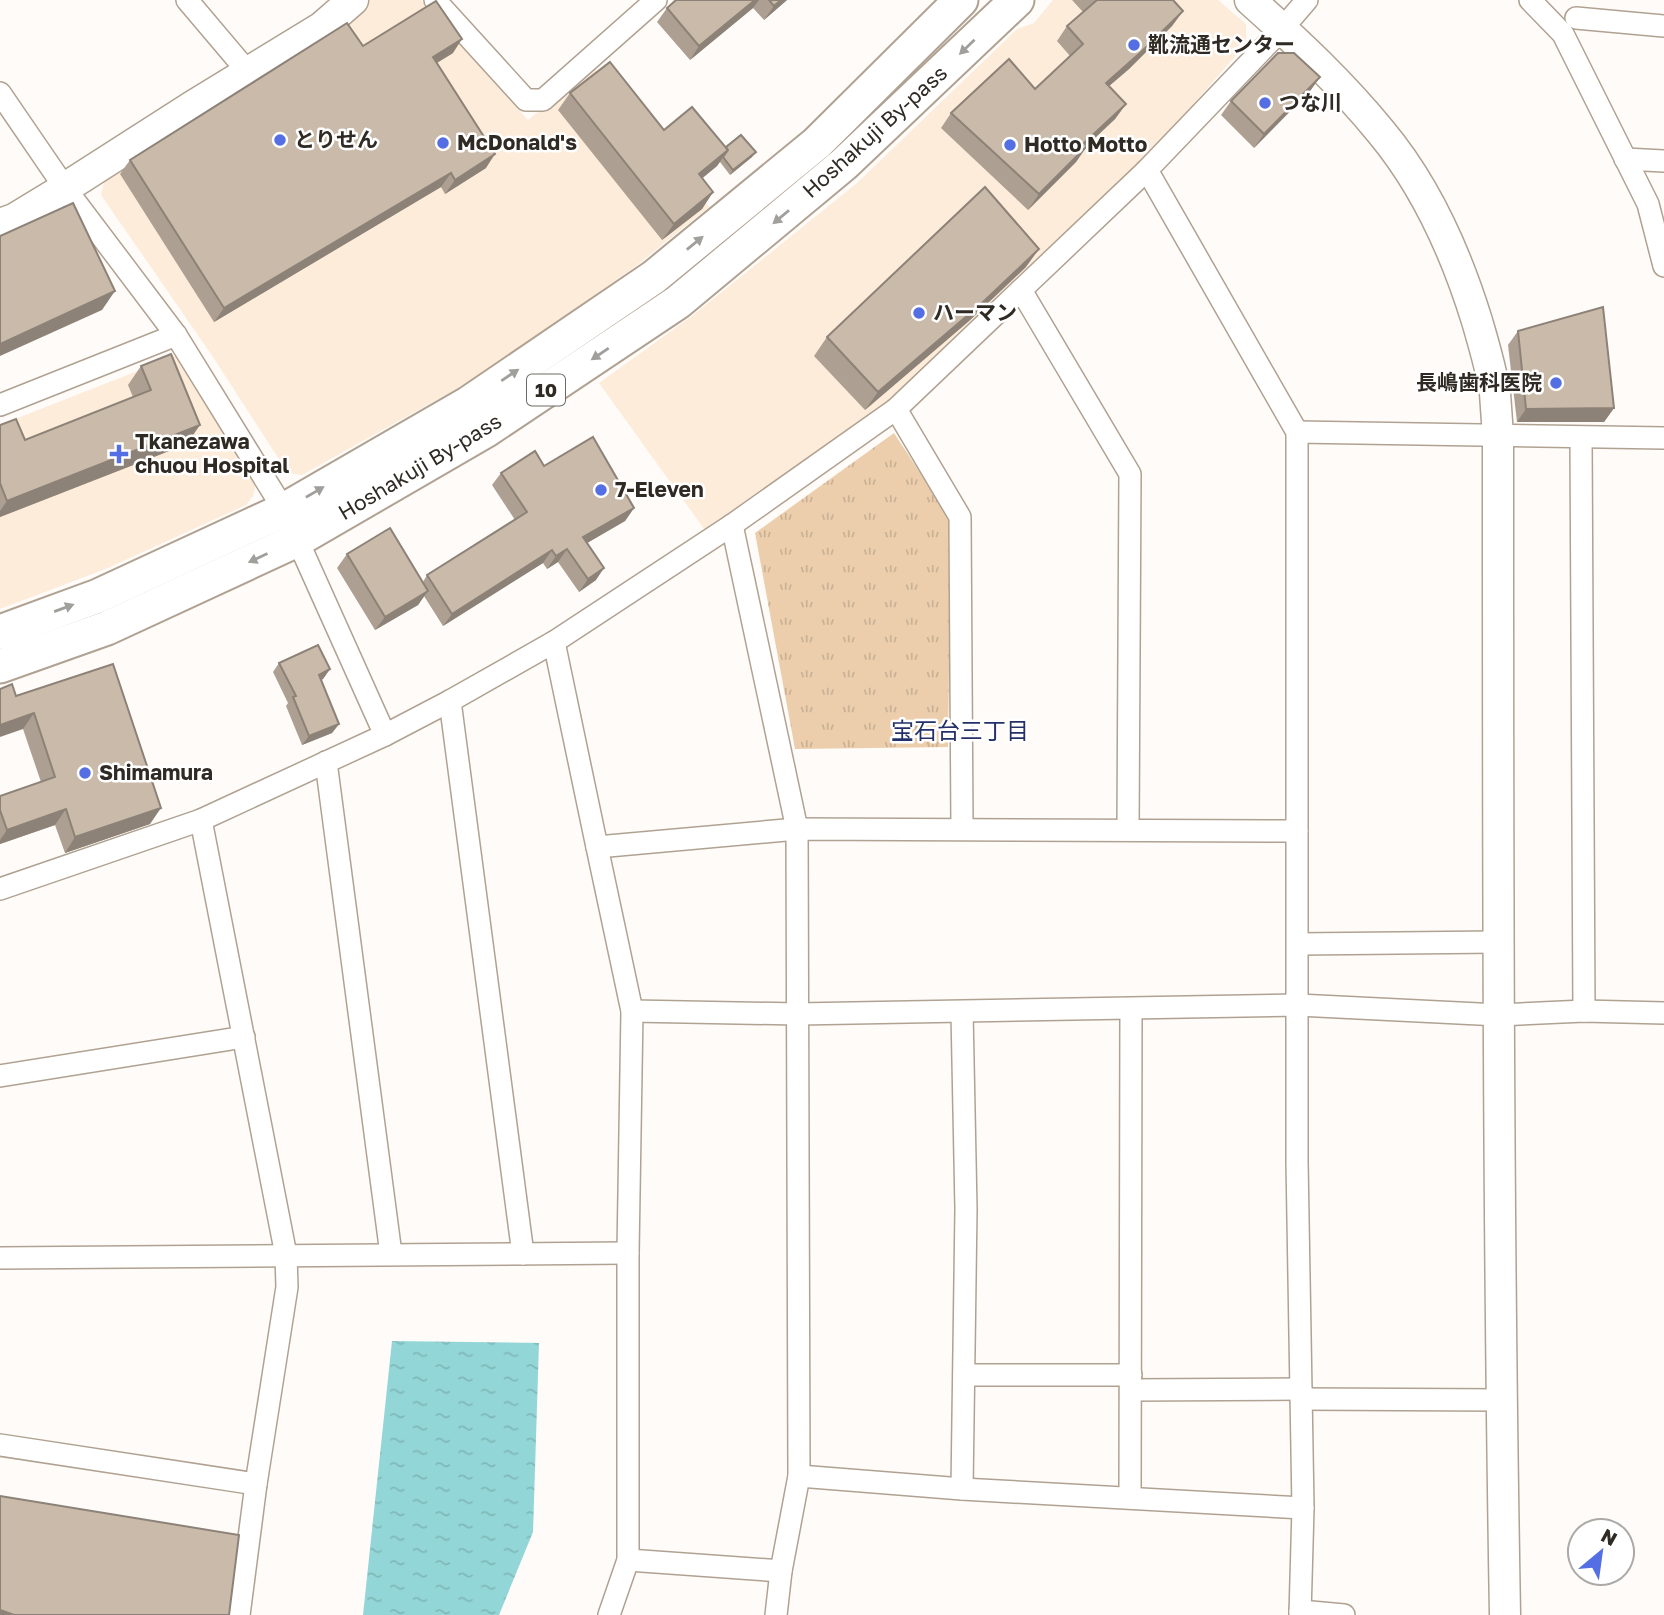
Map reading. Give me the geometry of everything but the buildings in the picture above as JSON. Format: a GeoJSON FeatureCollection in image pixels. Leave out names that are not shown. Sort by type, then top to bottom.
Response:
{"type":"FeatureCollection","features":[{"type":"Feature","properties":{"kind":"main road","name":"Hoshakuji By-pass"},"geometry":{"type":"LineString","coordinates":[[0,632],[290,525],[654,277],[817,143],[961,0]]}},
{"type":"Feature","properties":{"kind":"main road","name":"Hoshakuji By-pass"},"geometry":{"type":"LineString","coordinates":[[0,666],[107,628],[290,525],[485,431],[678,302],[844,164],[1017,0]]}},
{"type":"Feature","properties":{"kind":"street"},"geometry":{"type":"LineString","coordinates":[[187,0],[248,72]]}},
{"type":"Feature","properties":{"kind":"street"},"geometry":{"type":"LineString","coordinates":[[0,224],[14,219],[65,188],[322,27],[353,0]]}},
{"type":"Feature","properties":{"kind":"street"},"geometry":{"type":"LineString","coordinates":[[435,0],[526,100],[543,100],[656,0]]}},
{"type":"Feature","properties":{"kind":"street"},"geometry":{"type":"LineString","coordinates":[[1250,0],[1339,84],[1383,134],[1412,176],[1443,229],[1465,282],[1488,358],[1495,394],[1498,436],[1498,942],[1505,1615]]}},
{"type":"Feature","properties":{"kind":"street"},"geometry":{"type":"LineString","coordinates":[[0,889],[201,820],[385,735],[554,642],[732,525],[896,409],[1147,170],[1307,0]]}},
{"type":"Feature","properties":{"kind":"street"},"geometry":{"type":"LineString","coordinates":[[1530,0],[1570,26],[1664,26]]}},
{"type":"Feature","properties":{"kind":"street"},"geometry":{"type":"LineString","coordinates":[[1570,26],[1590,0]]}},
{"type":"Feature","properties":{"kind":"street"},"geometry":{"type":"LineString","coordinates":[[1570,26],[1625,159],[1648,204],[1664,266]]}},
{"type":"Feature","properties":{"kind":"street"},"geometry":{"type":"LineString","coordinates":[[0,93],[65,188],[176,335],[290,525],[385,735]]}},
{"type":"Feature","properties":{"kind":"street"},"geometry":{"type":"LineString","coordinates":[[1625,159],[1664,161]]}},
{"type":"Feature","properties":{"kind":"street"},"geometry":{"type":"LineString","coordinates":[[1147,170],[1297,432],[1297,1161],[1303,1508],[1300,1613],[1344,1615]]}},
{"type":"Feature","properties":{"kind":"street"},"geometry":{"type":"LineString","coordinates":[[1021,290],[1130,474],[1128,830]]}},
{"type":"Feature","properties":{"kind":"street"},"geometry":{"type":"LineString","coordinates":[[0,405],[176,335]]}},
{"type":"Feature","properties":{"kind":"street"},"geometry":{"type":"LineString","coordinates":[[896,409],[960,517],[962,828]]}},
{"type":"Feature","properties":{"kind":"street"},"geometry":{"type":"LineString","coordinates":[[1297,432],[1664,438]]}},
{"type":"Feature","properties":{"kind":"street"},"geometry":{"type":"LineString","coordinates":[[1581,438],[1584,1011]]}},
{"type":"Feature","properties":{"kind":"street"},"geometry":{"type":"LineString","coordinates":[[732,525],[797,829],[799,1476],[781,1571],[776,1615]]}},
{"type":"Feature","properties":{"kind":"street"},"geometry":{"type":"LineString","coordinates":[[554,642],[632,1011],[628,1253],[628,1560],[610,1615]]}},
{"type":"Feature","properties":{"kind":"street"},"geometry":{"type":"LineString","coordinates":[[450,701],[523,1254]]}},
{"type":"Feature","properties":{"kind":"street"},"geometry":{"type":"LineString","coordinates":[[326,762],[391,1254]]}},
{"type":"Feature","properties":{"kind":"street"},"geometry":{"type":"LineString","coordinates":[[201,820],[286,1255],[287,1287],[256,1484],[239,1615]]}},
{"type":"Feature","properties":{"kind":"street"},"geometry":{"type":"LineString","coordinates":[[597,847],[797,829],[1297,831]]}},
{"type":"Feature","properties":{"kind":"street"},"geometry":{"type":"LineString","coordinates":[[1298,944],[1498,942]]}},
{"type":"Feature","properties":{"kind":"street"},"geometry":{"type":"LineString","coordinates":[[632,1011],[798,1014],[1298,1005],[1499,1015],[1584,1011],[1664,1013]]}},
{"type":"Feature","properties":{"kind":"street"},"geometry":{"type":"LineString","coordinates":[[1130,1498],[1131,1009]]}},
{"type":"Feature","properties":{"kind":"street"},"geometry":{"type":"LineString","coordinates":[[962,1012],[966,1209],[962,1489]]}},
{"type":"Feature","properties":{"kind":"street"},"geometry":{"type":"LineString","coordinates":[[0,1076],[244,1037]]}},
{"type":"Feature","properties":{"kind":"street"},"geometry":{"type":"LineString","coordinates":[[0,1258],[628,1253]]}},
{"type":"Feature","properties":{"kind":"street"},"geometry":{"type":"LineString","coordinates":[[964,1375],[1131,1382],[1301,1394],[1501,1400]]}},
{"type":"Feature","properties":{"kind":"street"},"geometry":{"type":"LineString","coordinates":[[0,1445],[256,1484]]}},
{"type":"Feature","properties":{"kind":"street"},"geometry":{"type":"LineString","coordinates":[[799,1476],[962,1489],[1303,1508]]}},
{"type":"Feature","properties":{"kind":"street"},"geometry":{"type":"LineString","coordinates":[[628,1560],[781,1571]]}},
{"type":"Feature","properties":{"kind":"shaded area"},"geometry":{"type":"Polygon","coordinates":[[[371,0],[421,0],[528,120],[594,67],[709,207],[578,310],[463,385],[302,475],[288,473],[211,354],[101,195],[105,179],[329,36],[371,0]]]}},
{"type":"Feature","properties":{"kind":"shaded area"},"geometry":{"type":"Polygon","coordinates":[[[1053,0],[1218,0],[1246,24],[1246,44],[1144,160],[889,404],[707,533],[599,383],[692,316],[857,183],[1017,29],[1034,23],[1053,0]]]}},
{"type":"Feature","properties":{"kind":"shaded area","name":"Tkanezawa chuou Hospital"},"geometry":{"type":"Polygon","coordinates":[[[176,356],[256,483],[253,496],[246,505],[108,568],[0,609],[0,425],[176,356]]]}},
{"type":"Feature","properties":{"kind":"green space"},"geometry":{"type":"Polygon","coordinates":[[[894,433],[951,520],[948,747],[795,749],[755,533],[894,433]]]}},
{"type":"Feature","properties":{"kind":"water"},"geometry":{"type":"Polygon","coordinates":[[[392,1341],[539,1343],[533,1532],[499,1615],[363,1615],[392,1341]]]}},
{"type":"Feature","properties":{"kind":"place","name":"靴流通センター"},"geometry":{"type":"Point","coordinates":[1134,45]}},
{"type":"Feature","properties":{"kind":"place","name":"つな川"},"geometry":{"type":"Point","coordinates":[1265,103]}},
{"type":"Feature","properties":{"kind":"place","name":"とりせん"},"geometry":{"type":"Point","coordinates":[280,140]}},
{"type":"Feature","properties":{"kind":"place","name":"McDonald's"},"geometry":{"type":"Point","coordinates":[443,143]}},
{"type":"Feature","properties":{"kind":"place","name":"Hotto Motto"},"geometry":{"type":"Point","coordinates":[1010,145]}},
{"type":"Feature","properties":{"kind":"place","name":"ハーマン"},"geometry":{"type":"Point","coordinates":[919,313]}},
{"type":"Feature","properties":{"kind":"place","name":"長嶋歯科医院"},"geometry":{"type":"Point","coordinates":[1556,383]}},
{"type":"Feature","properties":{"kind":"place","name":"Tkanezawa chuou Hospital"},"geometry":{"type":"Point","coordinates":[119,454]}},
{"type":"Feature","properties":{"kind":"place","name":"7-Eleven"},"geometry":{"type":"Point","coordinates":[601,490]}},
{"type":"Feature","properties":{"kind":"place","name":"Shimamura"},"geometry":{"type":"Point","coordinates":[85,773]}},
{"type":"Feature","properties":{"kind":"district","name":"宝石台三丁目"},"geometry":{"type":"Point","coordinates":[960,731]}}]}
